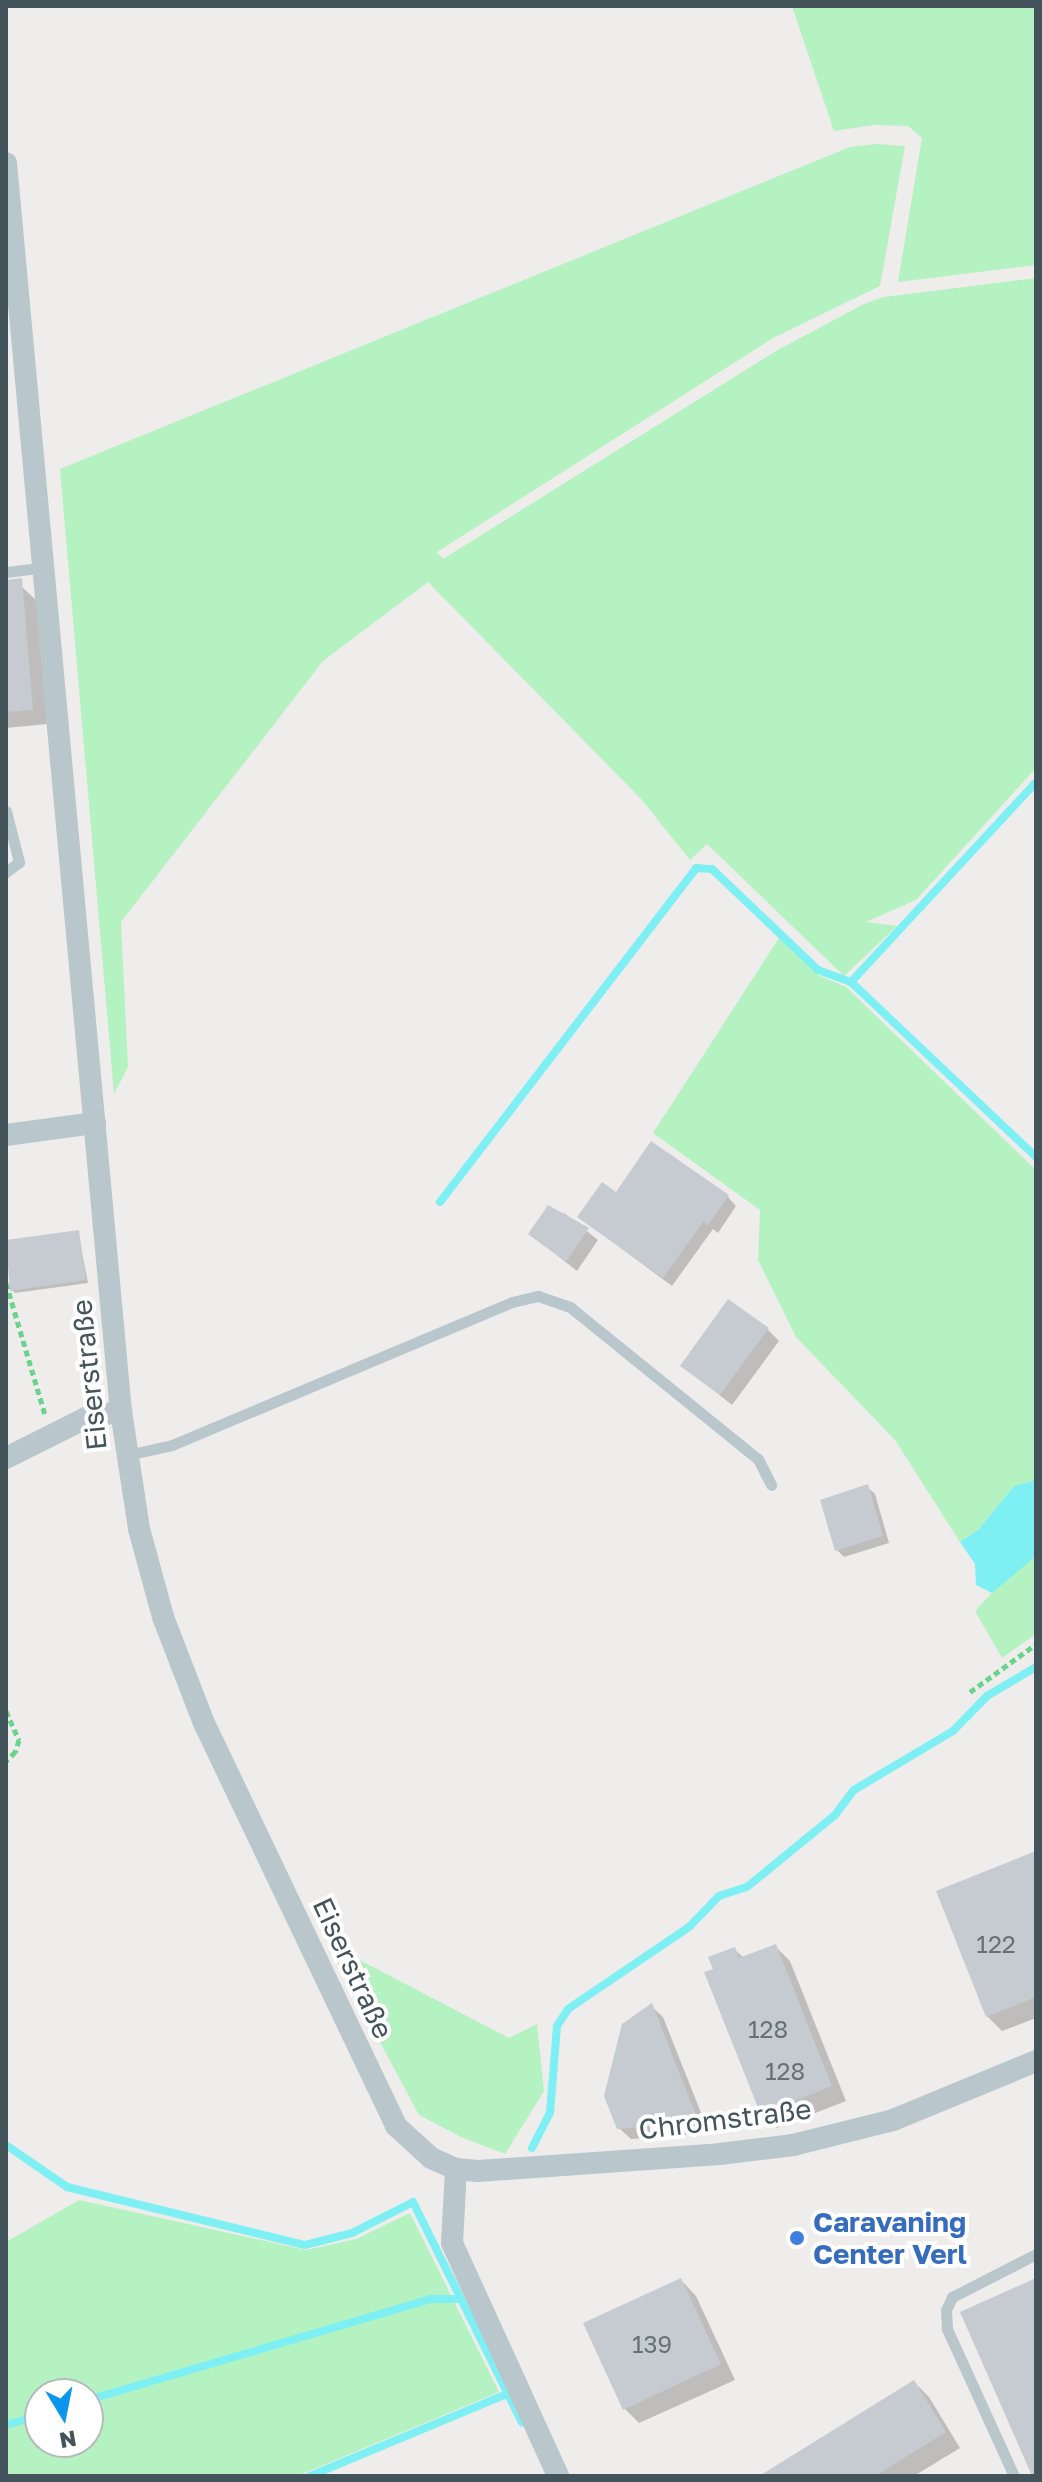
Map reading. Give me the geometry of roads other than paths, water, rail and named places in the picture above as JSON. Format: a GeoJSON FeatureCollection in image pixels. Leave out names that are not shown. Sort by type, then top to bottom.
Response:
{"type":"FeatureCollection","features":[{"type":"Feature","properties":{"kind":"street","name":"Eiserstraße"},"geometry":{"type":"LineString","coordinates":[[6,163],[121,1411],[139,1529],[163,1617],[204,1723],[396,2126],[431,2158],[456,2169]]}},
{"type":"Feature","properties":{"kind":"street"},"geometry":{"type":"LineString","coordinates":[[6,1135],[95,1123]]}},
{"type":"Feature","properties":{"kind":"street"},"geometry":{"type":"LineString","coordinates":[[6,1458],[86,1418],[121,1411]]}},
{"type":"Feature","properties":{"kind":"street","name":"Chromstraße"},"geometry":{"type":"LineString","coordinates":[[456,2169],[506,2171],[793,2145],[893,2120],[1036,2061]]}},
{"type":"Feature","properties":{"kind":"street"},"geometry":{"type":"LineString","coordinates":[[456,2169],[452,2243],[558,2476]]}},
{"type":"Feature","properties":{"kind":"lane"},"geometry":{"type":"LineString","coordinates":[[6,572],[44,567]]}},
{"type":"Feature","properties":{"kind":"lane"},"geometry":{"type":"LineString","coordinates":[[6,811],[19,862],[6,872]]}},
{"type":"Feature","properties":{"kind":"lane"},"geometry":{"type":"LineString","coordinates":[[126,1455],[172,1445],[512,1302],[538,1296],[570,1307],[747,1449],[758,1459],[771,1485]]}},
{"type":"Feature","properties":{"kind":"lane"},"geometry":{"type":"LineString","coordinates":[[1014,2476],[947,2329],[946,2310],[952,2297],[1036,2254]]}},
{"type":"Feature","properties":{"kind":"water"},"geometry":{"type":"Polygon","coordinates":[[[1036,1480],[1036,1556],[992,1593],[976,1585],[975,1564],[960,1542],[979,1529],[1014,1486],[1036,1480]]]}},
{"type":"Feature","properties":{"kind":"waterway"},"geometry":{"type":"LineString","coordinates":[[851,982],[1036,782]]}},
{"type":"Feature","properties":{"kind":"waterway"},"geometry":{"type":"LineString","coordinates":[[440,1202],[696,868],[712,869],[818,970],[851,982],[1036,1157]]}},
{"type":"Feature","properties":{"kind":"waterway"},"geometry":{"type":"LineString","coordinates":[[532,2148],[550,2113],[557,2026],[568,2009],[689,1927],[719,1896],[747,1887],[835,1815],[854,1790],[953,1731],[987,1696],[1036,1667]]}},
{"type":"Feature","properties":{"kind":"waterway"},"geometry":{"type":"LineString","coordinates":[[6,2145],[67,2187],[305,2245],[352,2233],[413,2202],[522,2423]]}},
{"type":"Feature","properties":{"kind":"waterway"},"geometry":{"type":"LineString","coordinates":[[104,2395],[431,2299],[460,2299]]}},
{"type":"Feature","properties":{"kind":"waterway"},"geometry":{"type":"LineString","coordinates":[[310,2476],[507,2394]]}},
{"type":"Feature","properties":{"kind":"waterway"},"geometry":{"type":"LineString","coordinates":[[6,2425],[24,2420]]}},
{"type":"Feature","properties":{"kind":"place","name":"Caravaning Center Verl"},"geometry":{"type":"Point","coordinates":[797,2238]}}]}
